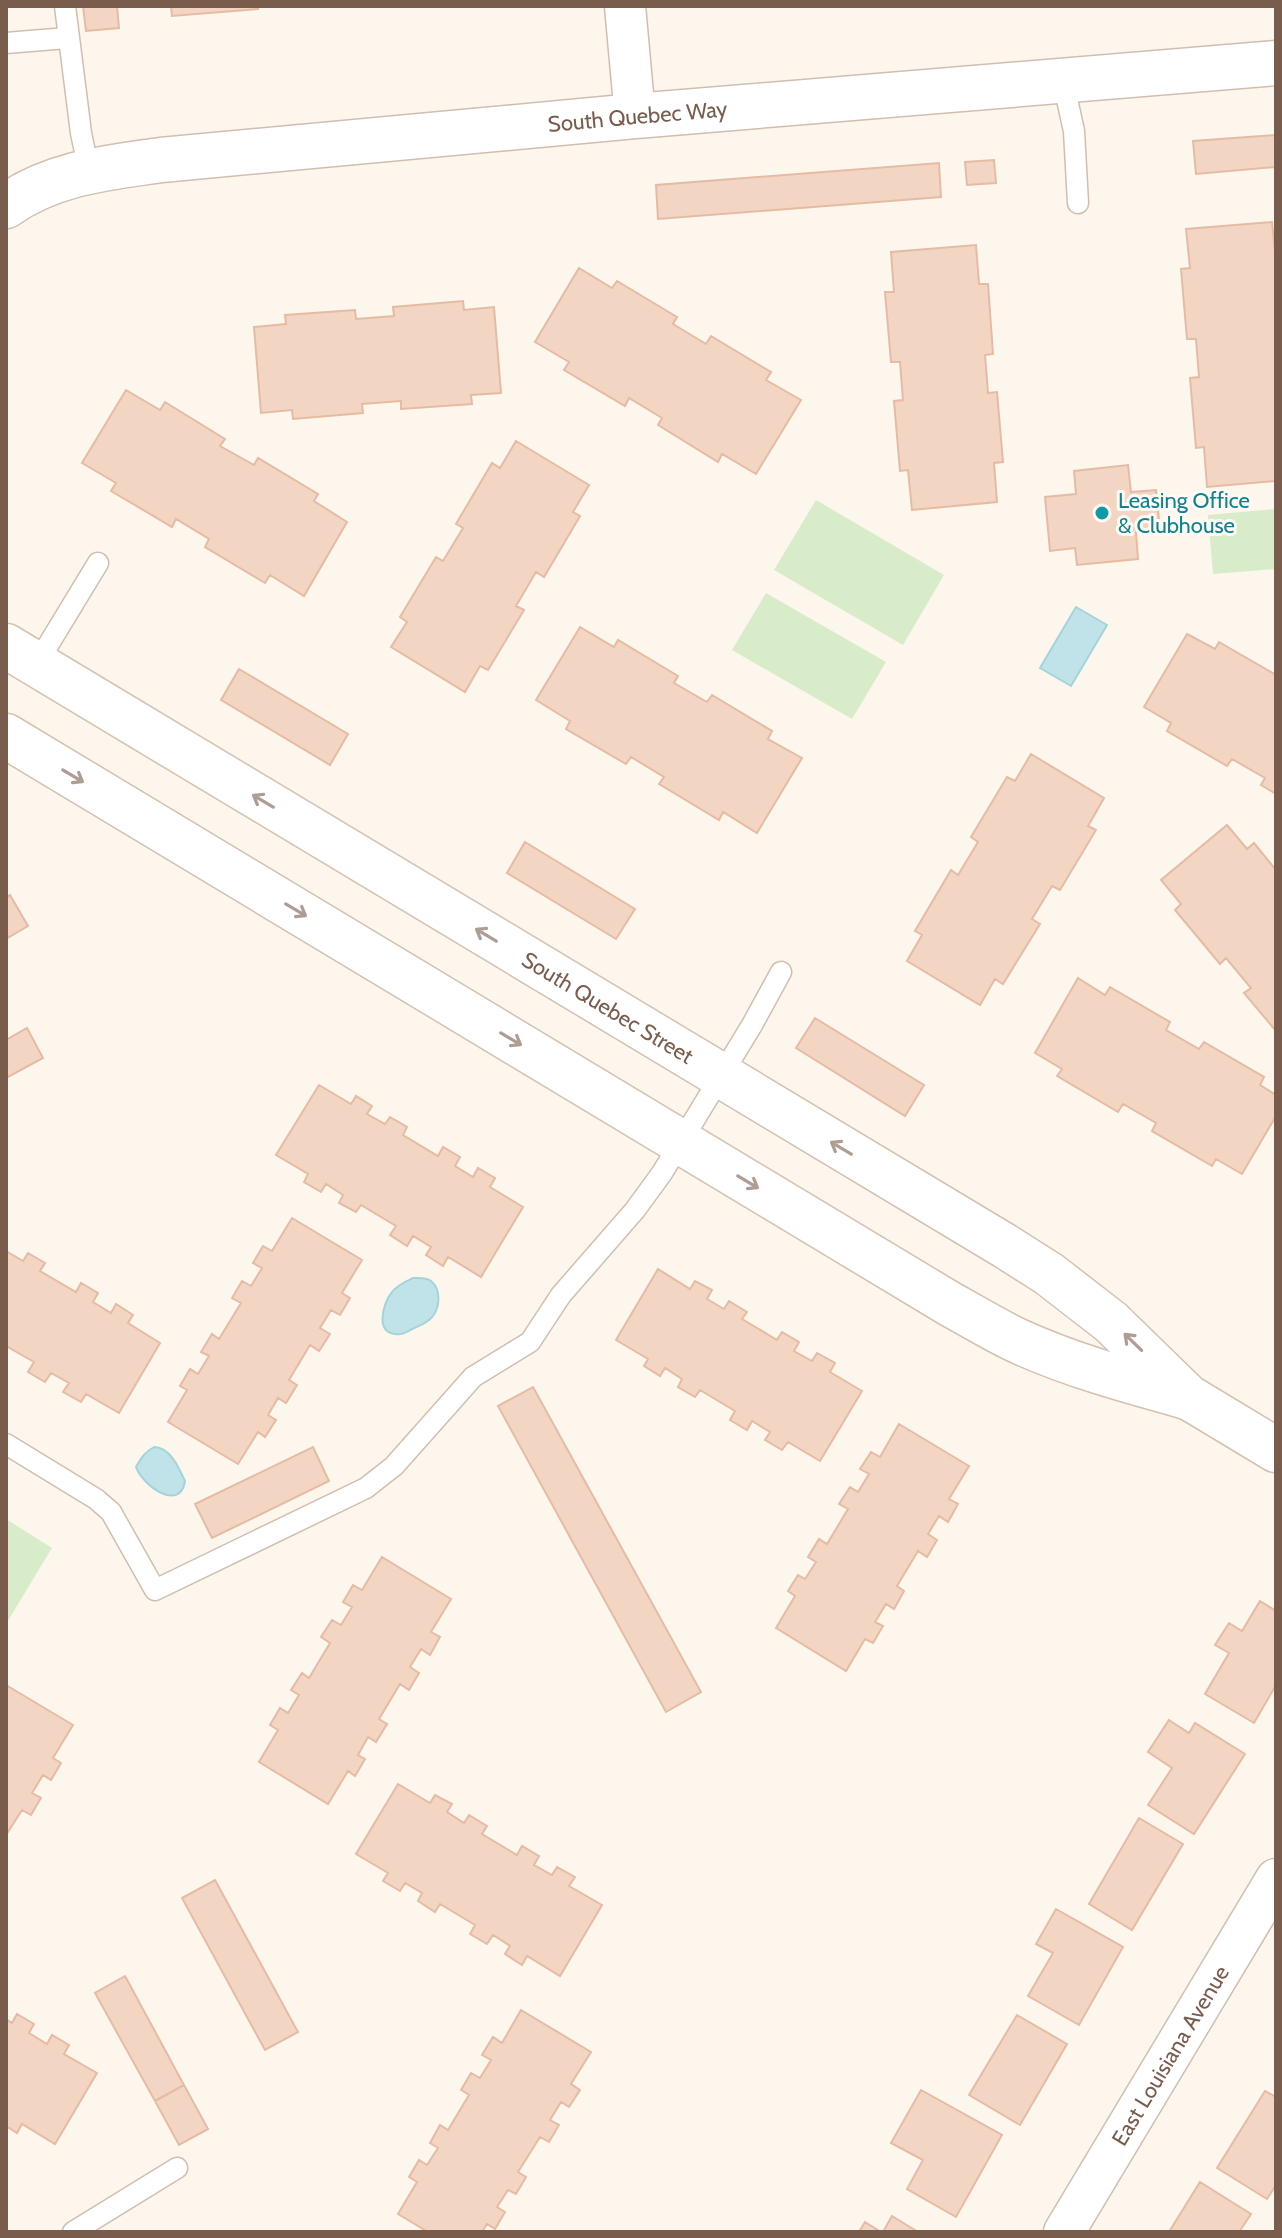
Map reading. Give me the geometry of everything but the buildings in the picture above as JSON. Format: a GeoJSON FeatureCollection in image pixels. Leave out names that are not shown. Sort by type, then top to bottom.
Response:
{"type":"FeatureCollection","features":[{"type":"Feature","properties":{"kind":"main road","name":"South Quebec Way"},"geometry":{"type":"LineString","coordinates":[[6,206],[36,188],[64,177],[161,160],[635,116],[1276,63]]}},
{"type":"Feature","properties":{"kind":"main road","name":"South Quebec Street"},"geometry":{"type":"LineString","coordinates":[[21,656],[1049,1274],[1111,1322],[1188,1397],[1276,1450]]}},
{"type":"Feature","properties":{"kind":"main road","name":"South Quebec Street"},"geometry":{"type":"LineString","coordinates":[[6,736],[950,1304],[1006,1335],[1067,1361],[1188,1397]]}},
{"type":"Feature","properties":{"kind":"street"},"geometry":{"type":"LineString","coordinates":[[625,6],[635,116]]}},
{"type":"Feature","properties":{"kind":"street","name":"East Louisiana Avenue"},"geometry":{"type":"LineString","coordinates":[[1064,2232],[1275,1883]]}},
{"type":"Feature","properties":{"kind":"lane"},"geometry":{"type":"LineString","coordinates":[[65,6],[67,38],[89,171]]}},
{"type":"Feature","properties":{"kind":"lane"},"geometry":{"type":"LineString","coordinates":[[6,43],[67,38]]}},
{"type":"Feature","properties":{"kind":"lane"},"geometry":{"type":"LineString","coordinates":[[1063,81],[1074,131],[1078,203]]}},
{"type":"Feature","properties":{"kind":"lane"},"geometry":{"type":"LineString","coordinates":[[21,656],[98,563]]}},
{"type":"Feature","properties":{"kind":"lane"},"geometry":{"type":"LineString","coordinates":[[6,1444],[96,1499],[111,1512],[155,1590],[366,1488],[384,1474],[473,1377],[530,1342],[561,1295],[645,1198],[721,1077],[781,972]]}},
{"type":"Feature","properties":{"kind":"lane"},"geometry":{"type":"LineString","coordinates":[[73,2232],[177,2168]]}},
{"type":"Feature","properties":{"kind":"green space"},"geometry":{"type":"Polygon","coordinates":[[[816,500],[944,575],[903,645],[774,570],[816,500]]]}},
{"type":"Feature","properties":{"kind":"green space"},"geometry":{"type":"Polygon","coordinates":[[[1276,509],[1276,569],[1213,574],[1208,515],[1276,509]]]}},
{"type":"Feature","properties":{"kind":"green space"},"geometry":{"type":"Polygon","coordinates":[[[766,593],[886,662],[852,719],[732,650],[766,593]]]}},
{"type":"Feature","properties":{"kind":"green space"},"geometry":{"type":"Polygon","coordinates":[[[6,1519],[52,1548],[6,1624],[6,1519]]]}},
{"type":"Feature","properties":{"kind":"water"},"geometry":{"type":"Polygon","coordinates":[[[1076,607],[1107,625],[1071,686],[1040,668],[1076,607]]]}},
{"type":"Feature","properties":{"kind":"water"},"geometry":{"type":"Polygon","coordinates":[[[413,1278],[427,1279],[434,1284],[438,1293],[437,1308],[423,1324],[403,1334],[392,1334],[383,1325],[385,1304],[396,1287],[413,1278]]]}},
{"type":"Feature","properties":{"kind":"water"},"geometry":{"type":"Polygon","coordinates":[[[154,1447],[169,1454],[185,1481],[176,1495],[161,1493],[153,1488],[136,1467],[154,1447]]]}},
{"type":"Feature","properties":{"kind":"place","name":"Leasing Office & Clubhouse"},"geometry":{"type":"Point","coordinates":[1102,513]}}]}
